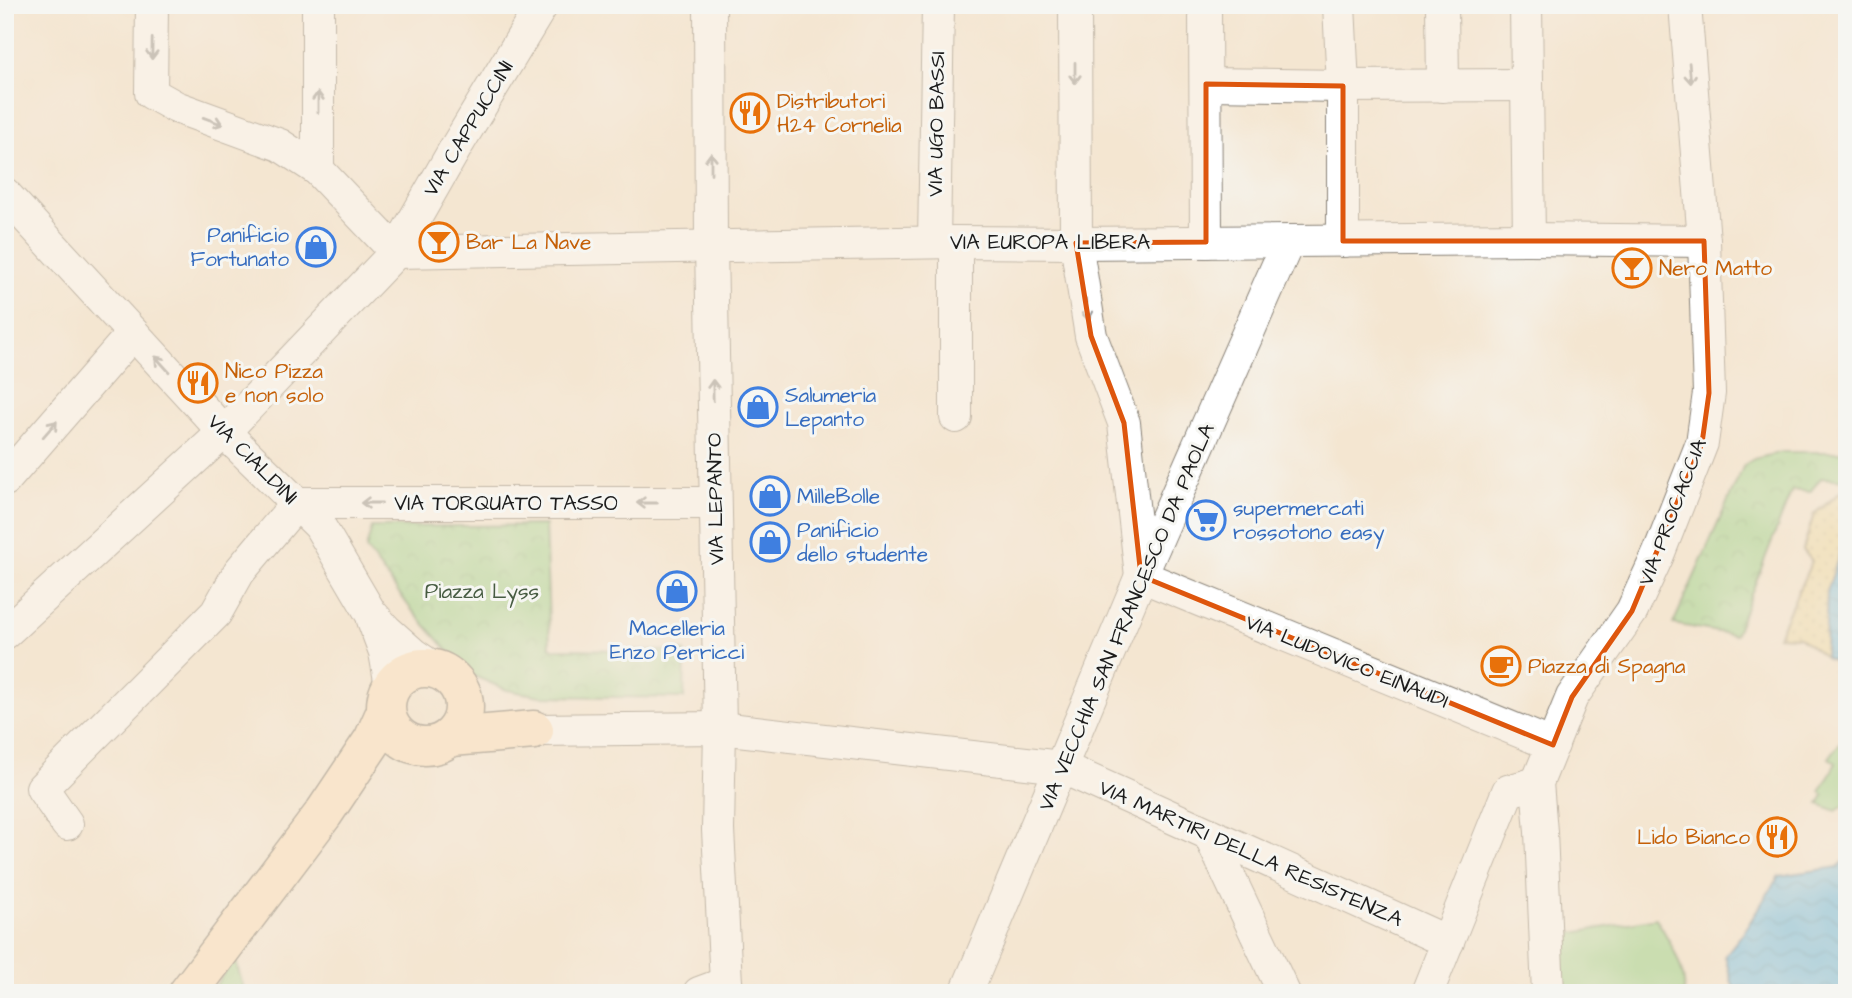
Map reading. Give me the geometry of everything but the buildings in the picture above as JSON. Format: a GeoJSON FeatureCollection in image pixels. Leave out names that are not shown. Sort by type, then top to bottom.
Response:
{"type":"FeatureCollection","features":[{"type":"Feature","properties":{"kind":"street"},"geometry":{"type":"LineString","coordinates":[[152,5],[151,93],[176,107],[280,145],[318,170],[396,253]]}},
{"type":"Feature","properties":{"kind":"street"},"geometry":{"type":"LineString","coordinates":[[318,5],[318,170]]}},
{"type":"Feature","properties":{"kind":"street","name":"VIA CAPPUCCINI"},"geometry":{"type":"LineString","coordinates":[[5,633],[224,432],[396,253],[542,5]]}},
{"type":"Feature","properties":{"kind":"street","name":"VIA LEPANTO"},"geometry":{"type":"LineString","coordinates":[[710,5],[711,246],[720,728],[718,990]]}},
{"type":"Feature","properties":{"kind":"street","name":"VIA UGO BASSI"},"geometry":{"type":"LineString","coordinates":[[938,5],[945,242],[957,416]]}},
{"type":"Feature","properties":{"kind":"street"},"geometry":{"type":"LineString","coordinates":[[1075,5],[1076,243],[1091,336],[1124,423],[1141,576]]}},
{"type":"Feature","properties":{"kind":"street"},"geometry":{"type":"LineString","coordinates":[[1205,5],[1206,242]]}},
{"type":"Feature","properties":{"kind":"street"},"geometry":{"type":"LineString","coordinates":[[1339,5],[1343,86],[1343,242]]}},
{"type":"Feature","properties":{"kind":"street"},"geometry":{"type":"LineString","coordinates":[[1442,5],[1443,86]]}},
{"type":"Feature","properties":{"kind":"street"},"geometry":{"type":"LineString","coordinates":[[1526,5],[1529,239]]}},
{"type":"Feature","properties":{"kind":"street","name":"VIA PROCACCIA"},"geometry":{"type":"LineString","coordinates":[[1548,993],[1537,783],[1572,697],[1632,611],[1664,541],[1702,443],[1709,393],[1704,241],[1685,5]]}},
{"type":"Feature","properties":{"kind":"street"},"geometry":{"type":"LineString","coordinates":[[1206,84],[1526,85]]}},
{"type":"Feature","properties":{"kind":"street","name":"VIA CIALDINI"},"geometry":{"type":"LineString","coordinates":[[8,203],[224,432],[319,525],[370,612],[385,652],[388,699]]}},
{"type":"Feature","properties":{"kind":"street","name":"VIA EUROPA LIBERA"},"geometry":{"type":"LineString","coordinates":[[396,253],[945,242],[1529,239],[1704,241]]}},
{"type":"Feature","properties":{"kind":"street","name":"VIA VECCHIA SAN FRANCESCO DA PAOLA"},"geometry":{"type":"LineString","coordinates":[[966,993],[1141,576],[1288,242]]}},
{"type":"Feature","properties":{"kind":"street"},"geometry":{"type":"LineString","coordinates":[[5,480],[133,333]]}},
{"type":"Feature","properties":{"kind":"street"},"geometry":{"type":"LineString","coordinates":[[67,824],[42,788],[216,613],[239,572],[296,503]]}},
{"type":"Feature","properties":{"kind":"street","name":"VIA TORQUATO TASSO"},"geometry":{"type":"LineString","coordinates":[[296,503],[715,503]]}},
{"type":"Feature","properties":{"kind":"street","name":"VIA LUDOVICO EINAUDI"},"geometry":{"type":"LineString","coordinates":[[1141,576],[1553,746]]}},
{"type":"Feature","properties":{"kind":"street","name":"VIA CIALDINI"},"geometry":{"type":"LineString","coordinates":[[370,612],[413,654],[435,669]]}},
{"type":"Feature","properties":{"kind":"street"},"geometry":{"type":"LineString","coordinates":[[188,993],[324,813],[373,740],[388,699],[401,675],[414,669],[435,669],[448,675],[457,684],[465,708],[462,722],[452,737]]}},
{"type":"Feature","properties":{"kind":"street"},"geometry":{"type":"LineString","coordinates":[[463,696],[534,730]]}},
{"type":"Feature","properties":{"kind":"street"},"geometry":{"type":"LineString","coordinates":[[388,699],[390,727],[398,738],[424,747],[440,744],[452,737],[534,730]]}},
{"type":"Feature","properties":{"kind":"street","name":"VIA MARTIRI DELLA RESISTENZA"},"geometry":{"type":"LineString","coordinates":[[534,730],[720,728],[1061,767],[1448,942]]}},
{"type":"Feature","properties":{"kind":"street"},"geometry":{"type":"LineString","coordinates":[[324,813],[352,784],[383,759],[411,744]]}},
{"type":"Feature","properties":{"kind":"street"},"geometry":{"type":"LineString","coordinates":[[1427,993],[1508,791],[1537,783]]}},
{"type":"Feature","properties":{"kind":"street"},"geometry":{"type":"LineString","coordinates":[[1209,834],[1284,993]]}},
{"type":"Feature","properties":{"kind":"highlighted area"},"geometry":{"type":"Polygon","coordinates":[[[1206,84],[1343,86],[1343,241],[1704,241],[1709,393],[1702,443],[1632,611],[1572,697],[1553,745],[1141,576],[1124,423],[1091,336],[1076,243],[1206,242],[1206,84]]]}},
{"type":"Feature","properties":{"kind":"green space"},"geometry":{"type":"Polygon","coordinates":[[[1782,452],[1847,452],[1847,480],[1821,478],[1810,492],[1792,490],[1735,635],[1673,624],[1744,465],[1754,459],[1782,452]]]}},
{"type":"Feature","properties":{"kind":"green space","name":"Piazza Lyss"},"geometry":{"type":"Polygon","coordinates":[[[545,525],[550,647],[685,651],[684,698],[540,696],[507,690],[469,674],[411,609],[366,549],[372,527],[545,525]]]}},
{"type":"Feature","properties":{"kind":"green space"},"geometry":{"type":"Polygon","coordinates":[[[1847,733],[1847,804],[1836,811],[1819,804],[1824,795],[1820,792],[1836,763],[1829,758],[1847,733]]]}},
{"type":"Feature","properties":{"kind":"green space"},"geometry":{"type":"Polygon","coordinates":[[[1656,918],[1680,964],[1684,993],[1562,993],[1557,936],[1656,918]]]}},
{"type":"Feature","properties":{"kind":"green space"},"geometry":{"type":"Polygon","coordinates":[[[235,959],[245,993],[210,993],[235,959]]]}},
{"type":"Feature","properties":{"kind":"sand"},"geometry":{"type":"Polygon","coordinates":[[[1842,491],[1847,493],[1847,531],[1827,592],[1825,657],[1799,637],[1778,636],[1812,561],[1803,550],[1814,514],[1842,491]]]}},
{"type":"Feature","properties":{"kind":"water"},"geometry":{"type":"Polygon","coordinates":[[[1847,531],[1847,669],[1825,657],[1827,592],[1847,531]]]}},
{"type":"Feature","properties":{"kind":"water"},"geometry":{"type":"Polygon","coordinates":[[[1847,858],[1847,993],[1736,993],[1725,956],[1779,876],[1838,867],[1847,858]]]}},
{"type":"Feature","properties":{"kind":"place","name":"Distributori H24 Cornelia"},"geometry":{"type":"Point","coordinates":[750,113]}},
{"type":"Feature","properties":{"kind":"place","name":"Bar La Nave"},"geometry":{"type":"Point","coordinates":[439,242]}},
{"type":"Feature","properties":{"kind":"place","name":"Panificio Fortunato"},"geometry":{"type":"Point","coordinates":[316,247]}},
{"type":"Feature","properties":{"kind":"place","name":"Nero Matto"},"geometry":{"type":"Point","coordinates":[1632,268]}},
{"type":"Feature","properties":{"kind":"place","name":"Nico Pizza e non solo"},"geometry":{"type":"Point","coordinates":[198,383]}},
{"type":"Feature","properties":{"kind":"place","name":"Salumeria Lepanto"},"geometry":{"type":"Point","coordinates":[758,407]}},
{"type":"Feature","properties":{"kind":"place","name":"MilleBolle"},"geometry":{"type":"Point","coordinates":[770,496]}},
{"type":"Feature","properties":{"kind":"place","name":"supermercati rossotono easy"},"geometry":{"type":"Point","coordinates":[1206,520]}},
{"type":"Feature","properties":{"kind":"place","name":"Panificio dello studente"},"geometry":{"type":"Point","coordinates":[770,542]}},
{"type":"Feature","properties":{"kind":"place","name":"Macelleria Enzo Perricci"},"geometry":{"type":"Point","coordinates":[677,591]}},
{"type":"Feature","properties":{"kind":"place","name":"Piazza di Spagna"},"geometry":{"type":"Point","coordinates":[1501,666]}},
{"type":"Feature","properties":{"kind":"place","name":"Lido Bianco"},"geometry":{"type":"Point","coordinates":[1777,837]}}]}
